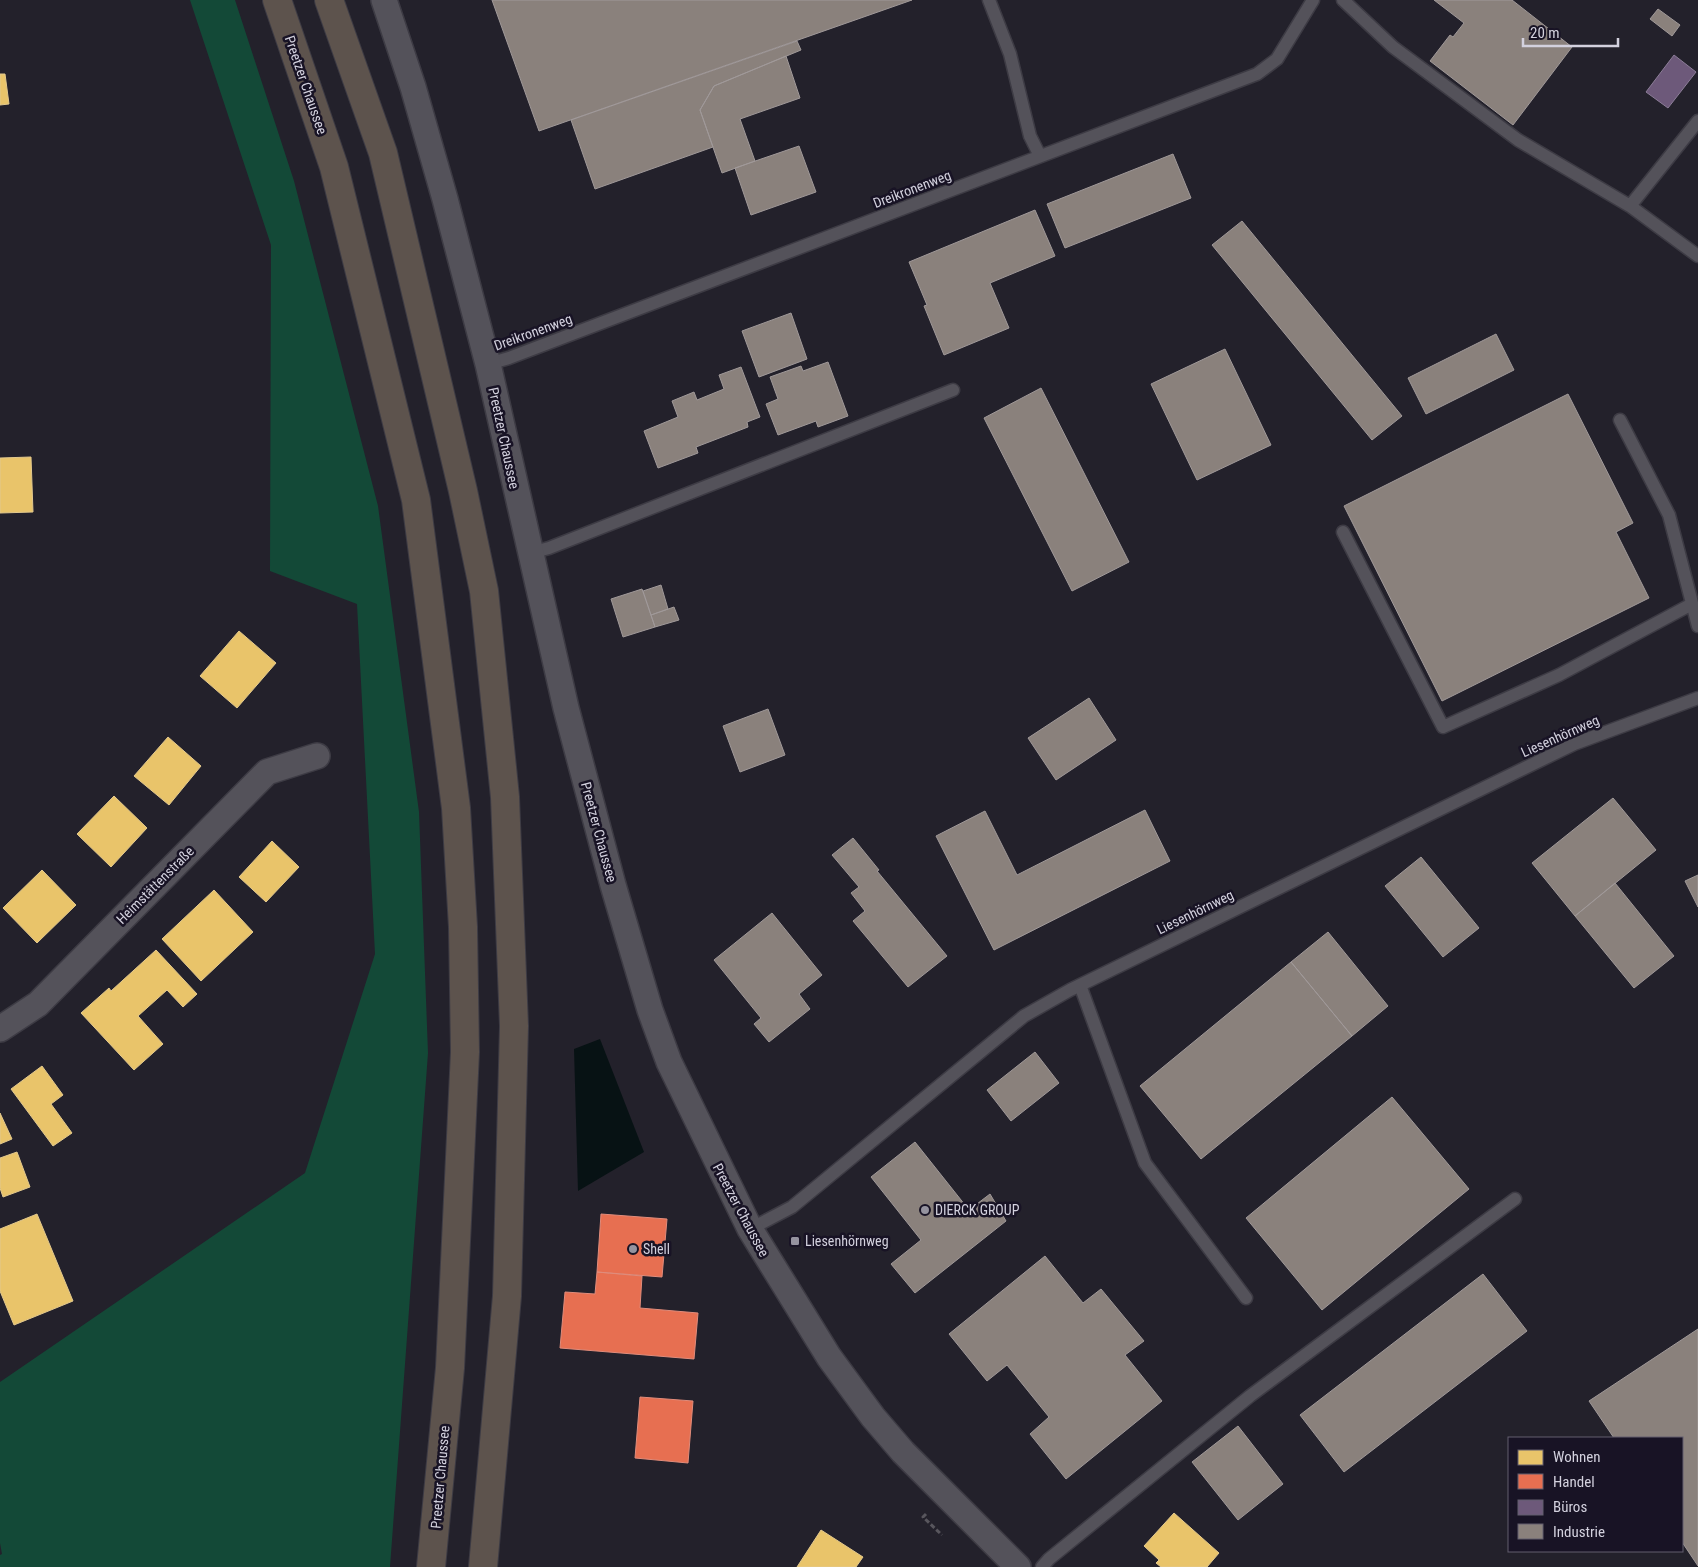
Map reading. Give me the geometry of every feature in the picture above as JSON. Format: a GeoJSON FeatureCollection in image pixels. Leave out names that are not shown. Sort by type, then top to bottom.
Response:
{"type":"FeatureCollection","features":[{"type":"Feature","properties":{"kind":"highway","name":"Preetzer Chaussee"},"geometry":{"type":"LineString","coordinates":[[277,0],[334,167],[416,500],[456,808],[463,927],[465,1052],[450,1368],[431,1567]]}},
{"type":"Feature","properties":{"kind":"highway"},"geometry":{"type":"LineString","coordinates":[[329,0],[383,153],[461,482],[484,591],[505,797],[514,1026],[507,1296],[483,1567]]}},
{"type":"Feature","properties":{"kind":"street","name":"Preetzer Chaussee"},"geometry":{"type":"LineString","coordinates":[[384,0],[413,87],[446,199],[488,364],[566,708],[613,885],[650,1010],[669,1062],[750,1229],[829,1358],[873,1417],[903,1452],[1018,1567]]}},
{"type":"Feature","properties":{"kind":"street","name":"Heimstättenstraße"},"geometry":{"type":"LineString","coordinates":[[0,1029],[38,1004],[267,772],[317,756]]}},
{"type":"Feature","properties":{"kind":"lane"},"geometry":{"type":"LineString","coordinates":[[988,0],[1010,54],[1030,136],[1040,156]]}},
{"type":"Feature","properties":{"kind":"lane","name":"Dreikronenweg"},"geometry":{"type":"LineString","coordinates":[[488,364],[509,358],[1257,74],[1277,59],[1313,0]]}},
{"type":"Feature","properties":{"kind":"lane"},"geometry":{"type":"LineString","coordinates":[[1343,0],[1392,47],[1518,140],[1630,206],[1698,256]]}},
{"type":"Feature","properties":{"kind":"lane"},"geometry":{"type":"LineString","coordinates":[[1630,206],[1698,121]]}},
{"type":"Feature","properties":{"kind":"lane"},"geometry":{"type":"LineString","coordinates":[[530,553],[549,548],[953,390]]}},
{"type":"Feature","properties":{"kind":"lane"},"geometry":{"type":"LineString","coordinates":[[1620,420],[1669,515],[1698,626]]}},
{"type":"Feature","properties":{"kind":"lane"},"geometry":{"type":"LineString","coordinates":[[1343,532],[1443,727],[1559,675],[1692,604]]}},
{"type":"Feature","properties":{"kind":"lane","name":"Liesenhörnweg"},"geometry":{"type":"LineString","coordinates":[[750,1229],[792,1207],[1024,1016],[1080,985],[1574,744],[1698,698]]}},
{"type":"Feature","properties":{"kind":"lane"},"geometry":{"type":"LineString","coordinates":[[1080,985],[1145,1164],[1246,1298]]}},
{"type":"Feature","properties":{"kind":"lane"},"geometry":{"type":"LineString","coordinates":[[1042,1567],[1049,1559],[1250,1396],[1515,1199]]}},
{"type":"Feature","properties":{"kind":"green space"},"geometry":{"type":"Polygon","coordinates":[[[190,0],[235,0],[294,181],[378,506],[419,812],[428,1053],[390,1567],[0,1567],[0,1555],[2,1554],[0,1543],[0,1382],[305,1173],[375,954],[357,604],[270,571],[271,245],[190,0]]]}},
{"type":"Feature","properties":{"kind":"shaded area"},"geometry":{"type":"Polygon","coordinates":[[[600,1039],[644,1152],[578,1191],[574,1049],[600,1039]]]}},
{"type":"Feature","properties":{"kind":"building: Wohnen"},"geometry":{"type":"Polygon","coordinates":[[[0,74],[5,74],[9,104],[0,105],[0,74]]]}},
{"type":"Feature","properties":{"kind":"building: Wohnen"},"geometry":{"type":"Polygon","coordinates":[[[31,457],[33,512],[0,513],[0,458],[31,457]]]}},
{"type":"Feature","properties":{"kind":"building: Wohnen"},"geometry":{"type":"Polygon","coordinates":[[[239,631],[276,663],[237,708],[200,676],[239,631]]]}},
{"type":"Feature","properties":{"kind":"building: Wohnen"},"geometry":{"type":"Polygon","coordinates":[[[168,737],[201,766],[169,805],[134,776],[168,737]]]}},
{"type":"Feature","properties":{"kind":"building: Wohnen"},"geometry":{"type":"Polygon","coordinates":[[[114,796],[147,828],[111,867],[77,834],[114,796]]]}},
{"type":"Feature","properties":{"kind":"building: Wohnen"},"geometry":{"type":"Polygon","coordinates":[[[272,841],[299,867],[266,902],[239,877],[272,841]]]}},
{"type":"Feature","properties":{"kind":"building: Wohnen"},"geometry":{"type":"Polygon","coordinates":[[[42,870],[76,905],[37,943],[3,908],[42,870]]]}},
{"type":"Feature","properties":{"kind":"building: Wohnen"},"geometry":{"type":"Polygon","coordinates":[[[214,890],[253,932],[201,981],[162,939],[214,890]]]}},
{"type":"Feature","properties":{"kind":"building: Wohnen"},"geometry":{"type":"Polygon","coordinates":[[[156,950],[197,994],[183,1007],[167,990],[138,1016],[163,1044],[134,1070],[81,1013],[109,988],[111,991],[156,950]]]}},
{"type":"Feature","properties":{"kind":"building: Wohnen"},"geometry":{"type":"Polygon","coordinates":[[[42,1066],[63,1095],[51,1104],[72,1133],[53,1146],[11,1089],[42,1066]]]}},
{"type":"Feature","properties":{"kind":"building: Wohnen"},"geometry":{"type":"Polygon","coordinates":[[[0,1113],[12,1139],[0,1144],[0,1113]]]}},
{"type":"Feature","properties":{"kind":"building: Wohnen"},"geometry":{"type":"Polygon","coordinates":[[[17,1152],[30,1187],[3,1197],[0,1188],[0,1158],[17,1152]]]}},
{"type":"Feature","properties":{"kind":"building: Wohnen"},"geometry":{"type":"Polygon","coordinates":[[[37,1214],[73,1301],[14,1325],[0,1291],[0,1229],[37,1214]]]}},
{"type":"Feature","properties":{"kind":"building: Wohnen"},"geometry":{"type":"Polygon","coordinates":[[[1174,1513],[1219,1553],[1207,1567],[1161,1567],[1156,1563],[1159,1560],[1144,1546],[1174,1513]]]}},
{"type":"Feature","properties":{"kind":"building: Wohnen"},"geometry":{"type":"Polygon","coordinates":[[[821,1530],[863,1557],[856,1567],[797,1567],[821,1530]]]}},
{"type":"Feature","properties":{"kind":"building: Handel"},"geometry":{"type":"Polygon","coordinates":[[[601,1214],[667,1219],[662,1277],[597,1272],[601,1214]]]}},
{"type":"Feature","properties":{"kind":"building: Handel"},"geometry":{"type":"Polygon","coordinates":[[[597,1272],[642,1276],[640,1308],[698,1313],[694,1359],[560,1348],[565,1292],[595,1294],[597,1272]]]}},
{"type":"Feature","properties":{"kind":"building: Handel"},"geometry":{"type":"Polygon","coordinates":[[[640,1397],[693,1401],[688,1463],[635,1458],[640,1397]]]}},
{"type":"Feature","properties":{"kind":"building: Büros"},"geometry":{"type":"Polygon","coordinates":[[[1674,55],[1696,72],[1668,108],[1646,92],[1674,55]]]}},
{"type":"Feature","properties":{"kind":"building: Industrie"},"geometry":{"type":"Polygon","coordinates":[[[492,0],[912,0],[539,131],[492,0]]]}},
{"type":"Feature","properties":{"kind":"building: Industrie"},"geometry":{"type":"Polygon","coordinates":[[[1434,0],[1512,0],[1572,47],[1513,125],[1430,61],[1450,35],[1453,37],[1464,23],[1434,0]]]}},
{"type":"Feature","properties":{"kind":"building: Industrie"},"geometry":{"type":"Polygon","coordinates":[[[1658,9],[1680,25],[1672,36],[1650,19],[1658,9]]]}},
{"type":"Feature","properties":{"kind":"building: Industrie"},"geometry":{"type":"Polygon","coordinates":[[[797,41],[801,50],[714,86],[700,110],[713,147],[595,189],[571,120],[797,41]]]}},
{"type":"Feature","properties":{"kind":"building: Industrie"},"geometry":{"type":"Polygon","coordinates":[[[786,56],[800,98],[740,119],[755,161],[722,173],[700,110],[714,86],[786,56]]]}},
{"type":"Feature","properties":{"kind":"building: Industrie"},"geometry":{"type":"Polygon","coordinates":[[[799,146],[816,192],[751,215],[735,168],[799,146]]]}},
{"type":"Feature","properties":{"kind":"building: Industrie"},"geometry":{"type":"Polygon","coordinates":[[[1173,154],[1191,198],[1065,248],[1047,204],[1173,154]]]}},
{"type":"Feature","properties":{"kind":"building: Industrie"},"geometry":{"type":"Polygon","coordinates":[[[1035,210],[1055,256],[990,283],[1009,328],[944,355],[924,306],[927,305],[909,262],[1035,210]]]}},
{"type":"Feature","properties":{"kind":"building: Industrie"},"geometry":{"type":"Polygon","coordinates":[[[1242,221],[1402,416],[1372,440],[1212,245],[1242,221]]]}},
{"type":"Feature","properties":{"kind":"building: Industrie"},"geometry":{"type":"Polygon","coordinates":[[[791,313],[807,359],[759,377],[742,331],[791,313]]]}},
{"type":"Feature","properties":{"kind":"building: Industrie"},"geometry":{"type":"Polygon","coordinates":[[[1496,334],[1514,370],[1426,414],[1408,378],[1496,334]]]}},
{"type":"Feature","properties":{"kind":"building: Industrie"},"geometry":{"type":"Polygon","coordinates":[[[1225,349],[1271,445],[1197,480],[1151,384],[1225,349]]]}},
{"type":"Feature","properties":{"kind":"building: Industrie"},"geometry":{"type":"Polygon","coordinates":[[[828,362],[848,416],[818,427],[816,421],[778,435],[766,404],[778,399],[770,377],[801,366],[803,371],[828,362]]]}},
{"type":"Feature","properties":{"kind":"building: Industrie"},"geometry":{"type":"Polygon","coordinates":[[[741,367],[760,417],[747,422],[748,427],[696,447],[698,453],[658,468],[644,431],[678,417],[672,401],[694,392],[697,400],[724,389],[719,375],[741,367]]]}},
{"type":"Feature","properties":{"kind":"building: Industrie"},"geometry":{"type":"Polygon","coordinates":[[[1041,388],[1129,562],[1072,591],[984,418],[1041,388]]]}},
{"type":"Feature","properties":{"kind":"building: Industrie"},"geometry":{"type":"Polygon","coordinates":[[[1568,394],[1633,523],[1616,532],[1649,598],[1442,701],[1344,506],[1568,394]]]}},
{"type":"Feature","properties":{"kind":"building: Industrie"},"geometry":{"type":"Polygon","coordinates":[[[661,585],[668,609],[651,615],[643,591],[661,585]]]}},
{"type":"Feature","properties":{"kind":"building: Industrie"},"geometry":{"type":"Polygon","coordinates":[[[642,589],[655,627],[623,637],[611,599],[642,589]]]}},
{"type":"Feature","properties":{"kind":"building: Industrie"},"geometry":{"type":"Polygon","coordinates":[[[674,607],[679,620],[655,627],[651,615],[674,607]]]}},
{"type":"Feature","properties":{"kind":"building: Industrie"},"geometry":{"type":"Polygon","coordinates":[[[1089,698],[1116,740],[1056,780],[1028,738],[1089,698]]]}},
{"type":"Feature","properties":{"kind":"building: Industrie"},"geometry":{"type":"Polygon","coordinates":[[[768,709],[785,755],[740,772],[723,726],[768,709]]]}},
{"type":"Feature","properties":{"kind":"building: Industrie"},"geometry":{"type":"Polygon","coordinates":[[[1613,798],[1656,850],[1575,916],[1532,863],[1613,798]]]}},
{"type":"Feature","properties":{"kind":"building: Industrie"},"geometry":{"type":"Polygon","coordinates":[[[1145,810],[1170,861],[994,950],[936,836],[985,811],[1017,875],[1145,810]]]}},
{"type":"Feature","properties":{"kind":"building: Industrie"},"geometry":{"type":"Polygon","coordinates":[[[853,838],[879,870],[877,871],[947,956],[908,987],[853,921],[865,911],[851,893],[859,887],[832,855],[853,838]]]}},
{"type":"Feature","properties":{"kind":"building: Industrie"},"geometry":{"type":"Polygon","coordinates":[[[1421,857],[1479,928],[1443,957],[1385,886],[1421,857]]]}},
{"type":"Feature","properties":{"kind":"building: Industrie"},"geometry":{"type":"Polygon","coordinates":[[[1698,875],[1698,907],[1685,881],[1698,875]]]}},
{"type":"Feature","properties":{"kind":"building: Industrie"},"geometry":{"type":"Polygon","coordinates":[[[1615,883],[1674,956],[1634,988],[1575,916],[1615,883]]]}},
{"type":"Feature","properties":{"kind":"building: Industrie"},"geometry":{"type":"Polygon","coordinates":[[[772,913],[822,975],[799,994],[810,1009],[769,1042],[754,1024],[761,1018],[714,960],[772,913]]]}},
{"type":"Feature","properties":{"kind":"building: Industrie"},"geometry":{"type":"Polygon","coordinates":[[[1328,932],[1388,1006],[1352,1036],[1291,962],[1328,932]]]}},
{"type":"Feature","properties":{"kind":"building: Industrie"},"geometry":{"type":"Polygon","coordinates":[[[1291,962],[1352,1036],[1201,1159],[1140,1086],[1291,962]]]}},
{"type":"Feature","properties":{"kind":"building: Industrie"},"geometry":{"type":"Polygon","coordinates":[[[1035,1052],[1059,1083],[1011,1121],[987,1090],[1035,1052]]]}},
{"type":"Feature","properties":{"kind":"building: Industrie"},"geometry":{"type":"Polygon","coordinates":[[[1392,1097],[1469,1189],[1322,1310],[1246,1218],[1392,1097]]]}},
{"type":"Feature","properties":{"kind":"building: Industrie"},"geometry":{"type":"Polygon","coordinates":[[[915,1142],[969,1210],[990,1194],[1006,1221],[915,1293],[891,1264],[921,1240],[871,1177],[915,1142]]]}},
{"type":"Feature","properties":{"kind":"building: Industrie"},"geometry":{"type":"Polygon","coordinates":[[[1045,1256],[1083,1303],[1101,1289],[1144,1341],[1125,1355],[1162,1401],[1066,1479],[1030,1434],[1049,1417],[1007,1365],[987,1381],[949,1334],[1045,1256]]]}},
{"type":"Feature","properties":{"kind":"building: Industrie"},"geometry":{"type":"Polygon","coordinates":[[[1483,1274],[1527,1331],[1344,1472],[1300,1415],[1483,1274]]]}},
{"type":"Feature","properties":{"kind":"building: Industrie"},"geometry":{"type":"Polygon","coordinates":[[[1698,1329],[1698,1566],[1683,1544],[1683,1437],[1613,1437],[1589,1401],[1698,1329]]]}},
{"type":"Feature","properties":{"kind":"building: Industrie"},"geometry":{"type":"Polygon","coordinates":[[[1238,1426],[1283,1484],[1238,1520],[1192,1462],[1238,1426]]]}},
{"type":"Feature","properties":{"kind":"place","name":"DIERCK GROUP"},"geometry":{"type":"Point","coordinates":[925,1210]}},
{"type":"Feature","properties":{"kind":"place","name":"Liesenhörnweg"},"geometry":{"type":"Point","coordinates":[795,1241]}},
{"type":"Feature","properties":{"kind":"place","name":"Shell"},"geometry":{"type":"Point","coordinates":[633,1249]}}]}
